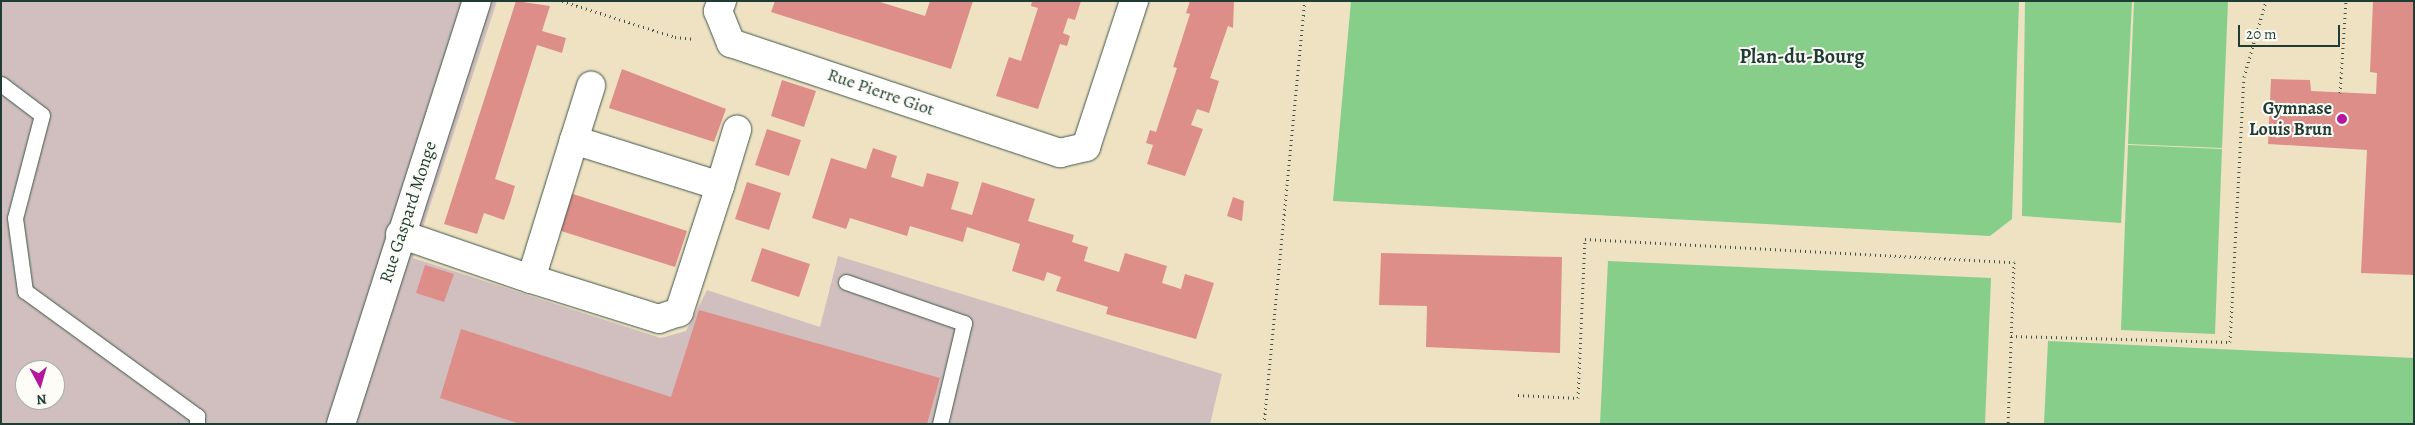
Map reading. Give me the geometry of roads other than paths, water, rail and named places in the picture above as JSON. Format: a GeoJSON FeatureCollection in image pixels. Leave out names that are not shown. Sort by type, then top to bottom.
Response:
{"type":"FeatureCollection","features":[{"type":"Feature","properties":{"kind":"street","name":"Rue Gaspard Monge"},"geometry":{"type":"LineString","coordinates":[[341,424],[400,234],[477,1]]}},
{"type":"Feature","properties":{"kind":"street","name":"Rue Pierre Giot"},"geometry":{"type":"LineString","coordinates":[[722,1],[718,11],[731,43],[1060,154],[1086,147],[1134,1]]}},
{"type":"Feature","properties":{"kind":"street"},"geometry":{"type":"LineString","coordinates":[[531,279],[591,86]]}},
{"type":"Feature","properties":{"kind":"street"},"geometry":{"type":"LineString","coordinates":[[400,234],[531,279],[659,319],[679,312],[737,130]]}},
{"type":"Feature","properties":{"kind":"street"},"geometry":{"type":"LineString","coordinates":[[574,140],[720,186]]}},
{"type":"Feature","properties":{"kind":"lane"},"geometry":{"type":"LineString","coordinates":[[1,84],[42,115],[15,218],[25,291],[197,416],[197,424]]}},
{"type":"Feature","properties":{"kind":"lane"},"geometry":{"type":"LineString","coordinates":[[846,282],[964,323],[940,424]]}},
{"type":"Feature","properties":{"kind":"place","name":"Gymnase Louis Brun"},"geometry":{"type":"Point","coordinates":[2342,119]}},
{"type":"Feature","properties":{"kind":"district","name":"Plan-du-Bourg"},"geometry":{"type":"Point","coordinates":[1802,56]}}]}
